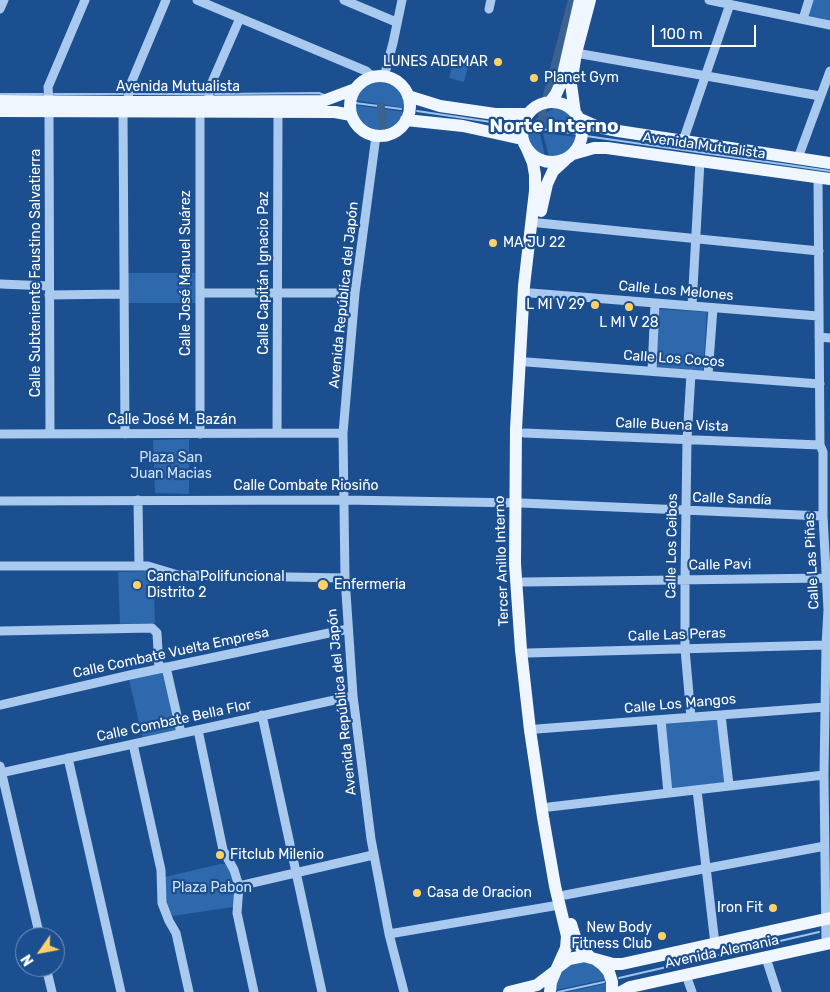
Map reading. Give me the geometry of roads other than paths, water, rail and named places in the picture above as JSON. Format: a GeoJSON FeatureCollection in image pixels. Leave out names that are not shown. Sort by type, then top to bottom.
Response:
{"type":"FeatureCollection","features":[{"type":"Feature","properties":{"kind":"main road"},"geometry":{"type":"LineString","coordinates":[[550,102],[561,84],[580,0]]}},
{"type":"Feature","properties":{"kind":"main road"},"geometry":{"type":"LineString","coordinates":[[583,26],[585,0]]}},
{"type":"Feature","properties":{"kind":"main road"},"geometry":{"type":"LineString","coordinates":[[578,116],[568,106],[560,103],[542,103],[534,107],[522,126],[524,144],[534,157],[554,163],[569,157],[580,144],[582,132],[578,116],[570,84],[590,0]]}},
{"type":"Feature","properties":{"kind":"main road"},"geometry":{"type":"LineString","coordinates":[[378,77],[398,83],[408,96],[409,112],[406,120],[401,128],[385,136],[376,136],[360,130],[351,115],[349,106],[351,97],[360,83],[378,77]]}},
{"type":"Feature","properties":{"kind":"main road","name":"Avenida Mutualista"},"geometry":{"type":"LineString","coordinates":[[126,107],[209,102],[323,101],[355,89]]}},
{"type":"Feature","properties":{"kind":"main road"},"geometry":{"type":"LineString","coordinates":[[408,96],[440,106],[495,114],[528,114]]}},
{"type":"Feature","properties":{"kind":"main road","name":"Avenida Mutualista"},"geometry":{"type":"LineString","coordinates":[[0,101],[49,106],[126,107],[200,112],[335,112],[351,115]]}},
{"type":"Feature","properties":{"kind":"main road","name":"Avenida Mutualista"},"geometry":{"type":"LineString","coordinates":[[0,111],[49,106]]}},
{"type":"Feature","properties":{"kind":"main road","name":"Avenida Mutualista"},"geometry":{"type":"LineString","coordinates":[[578,116],[598,127],[830,163]]}},
{"type":"Feature","properties":{"kind":"main road"},"geometry":{"type":"LineString","coordinates":[[406,120],[463,126],[524,144]]}},
{"type":"Feature","properties":{"kind":"main road","name":"Tercer Anillo Interno"},"geometry":{"type":"LineString","coordinates":[[524,144],[533,163],[535,192],[524,286],[516,429],[518,503],[528,653],[537,730],[567,936],[566,948],[550,982],[550,992]]}},
{"type":"Feature","properties":{"kind":"main road","name":"Avenida Mutualista"},"geometry":{"type":"LineString","coordinates":[[569,157],[594,148],[607,148],[824,178]]}},
{"type":"Feature","properties":{"kind":"main road","name":"Tercer Anillo Interno"},"geometry":{"type":"LineString","coordinates":[[569,157],[554,171],[547,184],[539,223],[526,362],[524,433],[518,503],[516,581],[524,683],[542,817],[562,900],[573,934],[577,943],[603,965],[608,972],[612,982],[612,992]]}},
{"type":"Feature","properties":{"kind":"main road","name":"Avenida Alemania"},"geometry":{"type":"LineString","coordinates":[[556,970],[569,959],[576,956],[622,964],[828,919]]}},
{"type":"Feature","properties":{"kind":"main road","name":"Avenida Alemania"},"geometry":{"type":"LineString","coordinates":[[621,992],[630,987],[828,944]]}},
{"type":"Feature","properties":{"kind":"main road"},"geometry":{"type":"LineString","coordinates":[[509,992],[536,985],[556,970]]}},
{"type":"Feature","properties":{"kind":"street"},"geometry":{"type":"LineString","coordinates":[[0,9],[4,0]]}},
{"type":"Feature","properties":{"kind":"street","name":"Calle Subteniente Faustino Salvatierra"},"geometry":{"type":"LineString","coordinates":[[50,434],[48,88],[85,0]]}},
{"type":"Feature","properties":{"kind":"street"},"geometry":{"type":"LineString","coordinates":[[125,434],[126,107],[129,88],[166,0]]}},
{"type":"Feature","properties":{"kind":"street"},"geometry":{"type":"LineString","coordinates":[[197,0],[378,77],[393,43],[402,0]]}},
{"type":"Feature","properties":{"kind":"street"},"geometry":{"type":"LineString","coordinates":[[344,0],[396,22]]}},
{"type":"Feature","properties":{"kind":"street"},"geometry":{"type":"LineString","coordinates":[[709,0],[830,25]]}},
{"type":"Feature","properties":{"kind":"street"},"geometry":{"type":"LineString","coordinates":[[803,19],[809,0]]}},
{"type":"Feature","properties":{"kind":"street"},"geometry":{"type":"LineString","coordinates":[[683,141],[730,4]]}},
{"type":"Feature","properties":{"kind":"street"},"geometry":{"type":"LineString","coordinates":[[209,102],[209,89],[240,18]]}},
{"type":"Feature","properties":{"kind":"street"},"geometry":{"type":"LineString","coordinates":[[576,53],[820,96]]}},
{"type":"Feature","properties":{"kind":"street"},"geometry":{"type":"LineString","coordinates":[[798,158],[830,70]]}},
{"type":"Feature","properties":{"kind":"street","name":"Calle José Manuel Suárez"},"geometry":{"type":"LineString","coordinates":[[200,112],[200,434]]}},
{"type":"Feature","properties":{"kind":"street","name":"Calle Capitán Ignacio Paz"},"geometry":{"type":"LineString","coordinates":[[277,434],[278,112]]}},
{"type":"Feature","properties":{"kind":"street","name":"Avenida República del Japón"},"geometry":{"type":"LineString","coordinates":[[376,136],[355,293],[344,433],[345,578],[353,696],[373,855],[404,992]]}},
{"type":"Feature","properties":{"kind":"street"},"geometry":{"type":"LineString","coordinates":[[692,306],[700,161]]}},
{"type":"Feature","properties":{"kind":"street","name":"Calle Las Piñas"},"geometry":{"type":"LineString","coordinates":[[824,178],[819,251],[818,316],[824,450],[823,516],[829,610],[826,645],[825,707],[827,757],[824,774],[828,944]]}},
{"type":"Feature","properties":{"kind":"street"},"geometry":{"type":"LineString","coordinates":[[539,223],[819,251]]}},
{"type":"Feature","properties":{"kind":"street"},"geometry":{"type":"LineString","coordinates":[[0,284],[49,290],[124,294]]}},
{"type":"Feature","properties":{"kind":"street"},"geometry":{"type":"LineString","coordinates":[[200,293],[355,293]]}},
{"type":"Feature","properties":{"kind":"street","name":"Calle Los Melones"},"geometry":{"type":"LineString","coordinates":[[531,293],[818,316]]}},
{"type":"Feature","properties":{"kind":"street"},"geometry":{"type":"LineString","coordinates":[[652,371],[655,303]]}},
{"type":"Feature","properties":{"kind":"street"},"geometry":{"type":"LineString","coordinates":[[708,375],[712,308]]}},
{"type":"Feature","properties":{"kind":"street"},"geometry":{"type":"LineString","coordinates":[[819,338],[830,338]]}},
{"type":"Feature","properties":{"kind":"street","name":"Calle Los Cocos"},"geometry":{"type":"LineString","coordinates":[[526,362],[820,384]]}},
{"type":"Feature","properties":{"kind":"street","name":"Calle Los Ceibos"},"geometry":{"type":"LineString","coordinates":[[691,374],[685,510],[686,649],[691,717]]}},
{"type":"Feature","properties":{"kind":"street","name":"Calle José M. Bazán"},"geometry":{"type":"LineString","coordinates":[[0,434],[344,433]]}},
{"type":"Feature","properties":{"kind":"street","name":"Calle Buena Vista"},"geometry":{"type":"LineString","coordinates":[[524,433],[687,440],[824,450]]}},
{"type":"Feature","properties":{"kind":"street"},"geometry":{"type":"LineString","coordinates":[[138,500],[139,566]]}},
{"type":"Feature","properties":{"kind":"street","name":"Calle Combate Riosiño"},"geometry":{"type":"LineString","coordinates":[[0,501],[343,500],[518,503]]}},
{"type":"Feature","properties":{"kind":"street","name":"Calle Sandía"},"geometry":{"type":"LineString","coordinates":[[518,503],[823,516]]}},
{"type":"Feature","properties":{"kind":"street"},"geometry":{"type":"LineString","coordinates":[[0,566],[148,566],[178,575],[345,578]]}},
{"type":"Feature","properties":{"kind":"street","name":"Calle Pavi"},"geometry":{"type":"LineString","coordinates":[[524,582],[826,578]]}},
{"type":"Feature","properties":{"kind":"street"},"geometry":{"type":"LineString","coordinates":[[0,631],[152,628],[157,633],[163,668],[181,733]]}},
{"type":"Feature","properties":{"kind":"street","name":"Calle Combate Vuelta Empresa"},"geometry":{"type":"LineString","coordinates":[[0,705],[348,629]]}},
{"type":"Feature","properties":{"kind":"street","name":"Calle Las Peras"},"geometry":{"type":"LineString","coordinates":[[528,653],[826,645]]}},
{"type":"Feature","properties":{"kind":"street","name":"Calle Combate Bella Flor"},"geometry":{"type":"LineString","coordinates":[[0,771],[353,696]]}},
{"type":"Feature","properties":{"kind":"street","name":"Calle Los Mangos"},"geometry":{"type":"LineString","coordinates":[[537,730],[825,707]]}},
{"type":"Feature","properties":{"kind":"street"},"geometry":{"type":"LineString","coordinates":[[262,715],[322,992]]}},
{"type":"Feature","properties":{"kind":"street"},"geometry":{"type":"LineString","coordinates":[[721,715],[729,785]]}},
{"type":"Feature","properties":{"kind":"street"},"geometry":{"type":"LineString","coordinates":[[661,720],[668,793]]}},
{"type":"Feature","properties":{"kind":"street"},"geometry":{"type":"LineString","coordinates":[[198,730],[223,850],[240,886],[237,913],[254,992]]}},
{"type":"Feature","properties":{"kind":"street"},"geometry":{"type":"LineString","coordinates":[[133,744],[161,870],[162,903],[169,921],[176,932],[190,992]]}},
{"type":"Feature","properties":{"kind":"street"},"geometry":{"type":"LineString","coordinates":[[68,758],[121,992]]}},
{"type":"Feature","properties":{"kind":"street"},"geometry":{"type":"LineString","coordinates":[[0,771],[38,927]]}},
{"type":"Feature","properties":{"kind":"street"},"geometry":{"type":"LineString","coordinates":[[549,807],[824,774]]}},
{"type":"Feature","properties":{"kind":"street"},"geometry":{"type":"LineString","coordinates":[[697,790],[715,944]]}},
{"type":"Feature","properties":{"kind":"street"},"geometry":{"type":"LineString","coordinates":[[390,934],[562,900],[705,868],[825,846]]}},
{"type":"Feature","properties":{"kind":"street"},"geometry":{"type":"LineString","coordinates":[[240,886],[373,855]]}},
{"type":"Feature","properties":{"kind":"street"},"geometry":{"type":"LineString","coordinates":[[766,958],[777,992]]}},
{"type":"Feature","properties":{"kind":"street"},"geometry":{"type":"LineString","coordinates":[[686,975],[692,992]]}},
{"type":"Feature","properties":{"kind":"street"},"geometry":{"type":"LineString","coordinates":[[48,977],[52,992]]}},
{"type":"Feature","properties":{"kind":"waterway"},"geometry":{"type":"LineString","coordinates":[[546,99],[572,0]]}},
{"type":"Feature","properties":{"kind":"waterway"},"geometry":{"type":"LineString","coordinates":[[215,94],[319,93],[324,95]]}},
{"type":"Feature","properties":{"kind":"waterway"},"geometry":{"type":"LineString","coordinates":[[0,94],[43,94]]}},
{"type":"Feature","properties":{"kind":"waterway"},"geometry":{"type":"LineString","coordinates":[[54,94],[123,94]]}},
{"type":"Feature","properties":{"kind":"waterway"},"geometry":{"type":"LineString","coordinates":[[132,94],[204,94]]}},
{"type":"Feature","properties":{"kind":"waterway"},"geometry":{"type":"LineString","coordinates":[[355,103],[401,109]]}},
{"type":"Feature","properties":{"kind":"waterway"},"geometry":{"type":"LineString","coordinates":[[381,106],[383,129]]}},
{"type":"Feature","properties":{"kind":"waterway"},"geometry":{"type":"LineString","coordinates":[[533,128],[542,119],[543,107]]}},
{"type":"Feature","properties":{"kind":"waterway"},"geometry":{"type":"LineString","coordinates":[[417,111],[518,126]]}},
{"type":"Feature","properties":{"kind":"waterway"},"geometry":{"type":"LineString","coordinates":[[526,127],[578,134]]}},
{"type":"Feature","properties":{"kind":"waterway"},"geometry":{"type":"LineString","coordinates":[[586,136],[830,171]]}},
{"type":"Feature","properties":{"kind":"waterway"},"geometry":{"type":"LineString","coordinates":[[619,978],[819,932]]}},
{"type":"Feature","properties":{"kind":"waterway"},"geometry":{"type":"LineString","coordinates":[[558,992],[604,982]]}},
{"type":"Feature","properties":{"kind":"place","name":"LUNES ADEMAR"},"geometry":{"type":"Point","coordinates":[498,62]}},
{"type":"Feature","properties":{"kind":"place","name":"Planet Gym"},"geometry":{"type":"Point","coordinates":[534,78]}},
{"type":"Feature","properties":{"kind":"place","name":"MA JU 22"},"geometry":{"type":"Point","coordinates":[493,243]}},
{"type":"Feature","properties":{"kind":"place","name":"L MI V 29"},"geometry":{"type":"Point","coordinates":[595,305]}},
{"type":"Feature","properties":{"kind":"place","name":"L MI V 28"},"geometry":{"type":"Point","coordinates":[629,307]}},
{"type":"Feature","properties":{"kind":"place","name":"Cancha Polifuncional Distrito 2"},"geometry":{"type":"Point","coordinates":[137,585]}},
{"type":"Feature","properties":{"kind":"place","name":"Enfermeria"},"geometry":{"type":"Point","coordinates":[323,585]}},
{"type":"Feature","properties":{"kind":"place","name":"Fitclub Milenio"},"geometry":{"type":"Point","coordinates":[220,855]}},
{"type":"Feature","properties":{"kind":"place","name":"Casa de Oracion"},"geometry":{"type":"Point","coordinates":[417,893]}},
{"type":"Feature","properties":{"kind":"place","name":"Iron Fit"},"geometry":{"type":"Point","coordinates":[773,908]}},
{"type":"Feature","properties":{"kind":"place","name":"New Body Fitness Club"},"geometry":{"type":"Point","coordinates":[662,936]}},
{"type":"Feature","properties":{"kind":"district","name":"Norte Interno"},"geometry":{"type":"Point","coordinates":[554,127]}},
{"type":"Feature","properties":{"kind":"park label","name":"Plaza San Juan Macias"},"geometry":{"type":"Point","coordinates":[171,466]}},
{"type":"Feature","properties":{"kind":"park label","name":"Plaza Pabon"},"geometry":{"type":"Point","coordinates":[212,888]}}]}
